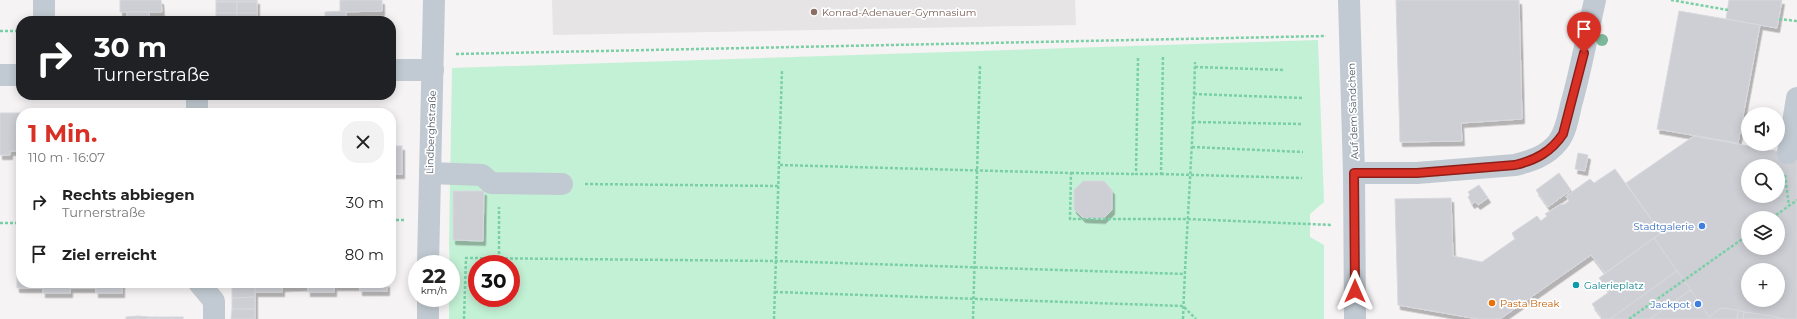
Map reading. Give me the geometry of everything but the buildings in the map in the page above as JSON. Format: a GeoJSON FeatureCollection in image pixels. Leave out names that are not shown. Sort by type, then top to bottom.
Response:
{"type":"FeatureCollection","features":[{"type":"Feature","properties":{"kind":"street"},"geometry":{"type":"LineString","coordinates":[[44,0],[44,16]]}},
{"type":"Feature","properties":{"kind":"street","name":"Lindberghstraße"},"geometry":{"type":"LineString","coordinates":[[428,255],[434,0]]}},
{"type":"Feature","properties":{"kind":"street","name":"Auf dem Sändchen"},"geometry":{"type":"LineString","coordinates":[[1350,0],[1354,173],[1355,319]]}},
{"type":"Feature","properties":{"kind":"street"},"geometry":{"type":"LineString","coordinates":[[1354,173],[1417,173],[1515,165],[1530,161],[1545,154],[1557,143],[1563,134],[1578,80],[1595,0]]}},
{"type":"Feature","properties":{"kind":"street"},"geometry":{"type":"LineString","coordinates":[[396,69],[433,62]]}},
{"type":"Feature","properties":{"kind":"street"},"geometry":{"type":"LineString","coordinates":[[0,75],[16,75]]}},
{"type":"Feature","properties":{"kind":"street"},"geometry":{"type":"LineString","coordinates":[[1788,153],[1797,98]]}},
{"type":"Feature","properties":{"kind":"street"},"geometry":{"type":"LineString","coordinates":[[430,173],[482,175],[491,183],[562,184]]}},
{"type":"Feature","properties":{"kind":"street"},"geometry":{"type":"LineString","coordinates":[[203,288],[214,300],[214,319]]}},
{"type":"Feature","properties":{"kind":"street"},"geometry":{"type":"LineString","coordinates":[[428,307],[428,319]]}},
{"type":"Feature","properties":{"kind":"path"},"geometry":{"type":"LineString","coordinates":[[1671,0],[1728,10]]}},
{"type":"Feature","properties":{"kind":"path"},"geometry":{"type":"LineString","coordinates":[[1779,19],[1797,21]]}},
{"type":"Feature","properties":{"kind":"path"},"geometry":{"type":"LineString","coordinates":[[0,31],[16,31]]}},
{"type":"Feature","properties":{"kind":"path"},"geometry":{"type":"LineString","coordinates":[[433,62],[1351,35]]}},
{"type":"Feature","properties":{"kind":"path"},"geometry":{"type":"LineString","coordinates":[[1161,174],[1163,55]]}},
{"type":"Feature","properties":{"kind":"path"},"geometry":{"type":"LineString","coordinates":[[1136,174],[1138,58]]}},
{"type":"Feature","properties":{"kind":"path"},"geometry":{"type":"LineString","coordinates":[[1183,319],[1187,219],[1191,175],[1195,62]]}},
{"type":"Feature","properties":{"kind":"path"},"geometry":{"type":"LineString","coordinates":[[973,319],[980,66]]}},
{"type":"Feature","properties":{"kind":"path"},"geometry":{"type":"LineString","coordinates":[[1195,67],[1285,70]]}},
{"type":"Feature","properties":{"kind":"path"},"geometry":{"type":"LineString","coordinates":[[774,319],[782,70]]}},
{"type":"Feature","properties":{"kind":"path"},"geometry":{"type":"LineString","coordinates":[[1194,94],[1303,98]]}},
{"type":"Feature","properties":{"kind":"path"},"geometry":{"type":"LineString","coordinates":[[1193,122],[1302,124]]}},
{"type":"Feature","properties":{"kind":"path"},"geometry":{"type":"LineString","coordinates":[[1192,147],[1303,152]]}},
{"type":"Feature","properties":{"kind":"path"},"geometry":{"type":"LineString","coordinates":[[1788,153],[1785,178],[1789,206]]}},
{"type":"Feature","properties":{"kind":"path"},"geometry":{"type":"LineString","coordinates":[[780,165],[1302,178]]}},
{"type":"Feature","properties":{"kind":"path"},"geometry":{"type":"LineString","coordinates":[[1071,173],[1070,219],[1187,219],[1323,226],[1354,225]]}},
{"type":"Feature","properties":{"kind":"path"},"geometry":{"type":"LineString","coordinates":[[499,255],[500,183]]}},
{"type":"Feature","properties":{"kind":"path"},"geometry":{"type":"LineString","coordinates":[[562,184],[779,186]]}},
{"type":"Feature","properties":{"kind":"path"},"geometry":{"type":"LineString","coordinates":[[1782,211],[1797,200]]}},
{"type":"Feature","properties":{"kind":"path"},"geometry":{"type":"LineString","coordinates":[[0,223],[16,223]]}},
{"type":"Feature","properties":{"kind":"path"},"geometry":{"type":"LineString","coordinates":[[1629,319],[1741,240]]}},
{"type":"Feature","properties":{"kind":"path"},"geometry":{"type":"LineString","coordinates":[[464,319],[466,258],[468,258]]}},
{"type":"Feature","properties":{"kind":"path"},"geometry":{"type":"LineString","coordinates":[[520,259],[777,261],[1185,274]]}},
{"type":"Feature","properties":{"kind":"path"},"geometry":{"type":"LineString","coordinates":[[775,292],[1183,306],[1196,319]]}},
{"type":"Feature","properties":{"kind":"shaded area","name":"Konrad-Adenauer-Gymnasium"},"geometry":{"type":"Polygon","coordinates":[[[552,0],[1075,0],[1076,25],[553,35],[552,0]]]}},
{"type":"Feature","properties":{"kind":"green space"},"geometry":{"type":"Polygon","coordinates":[[[1318,40],[1324,202],[1310,214],[1310,237],[1324,245],[1324,319],[449,319],[449,307],[460,307],[460,255],[449,255],[452,68],[1318,40]]]}},
{"type":"Feature","properties":{"kind":"place","name":"Konrad-Adenauer-Gymnasium"},"geometry":{"type":"Point","coordinates":[814,12]}},
{"type":"Feature","properties":{"kind":"place","name":"Stadtgalerie"},"geometry":{"type":"Point","coordinates":[1702,226]}},
{"type":"Feature","properties":{"kind":"place","name":"Galerieplatz"},"geometry":{"type":"Point","coordinates":[1576,285]}},
{"type":"Feature","properties":{"kind":"place","name":"Pasta Break"},"geometry":{"type":"Point","coordinates":[1492,303]}},
{"type":"Feature","properties":{"kind":"place","name":"Jackpot"},"geometry":{"type":"Point","coordinates":[1698,304]}},
{"type":"Feature","properties":{"kind":"route"},"geometry":{"type":"LineString","coordinates":[[1355,291],[1354,173],[1417,173],[1515,165],[1530,161],[1545,154],[1557,143],[1563,134],[1584,53]]}}]}
